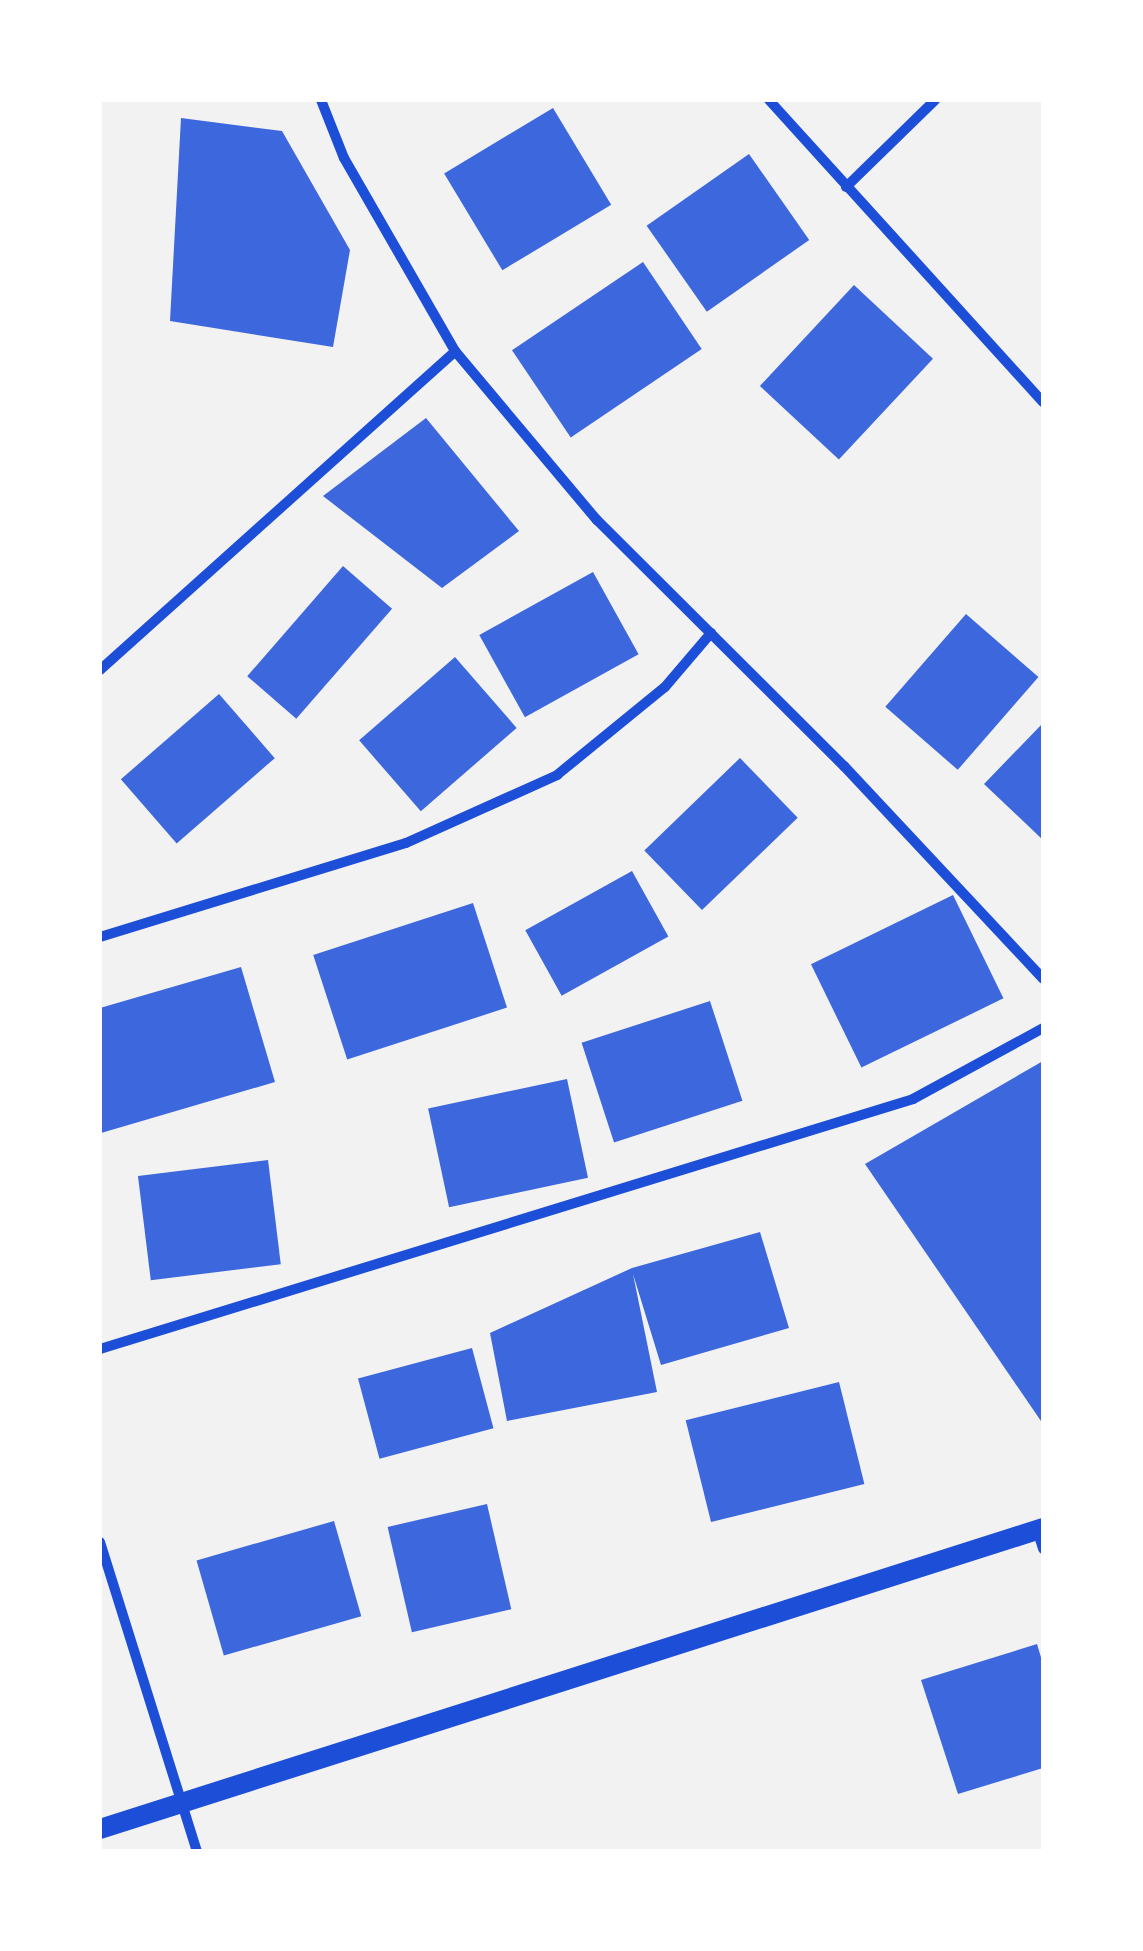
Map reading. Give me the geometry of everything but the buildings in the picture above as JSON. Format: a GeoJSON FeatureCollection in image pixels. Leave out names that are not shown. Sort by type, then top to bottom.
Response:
{"type":"FeatureCollection","features":[{"type":"Feature","properties":{"kind":"main road"},"geometry":{"type":"LineString","coordinates":[[100,1829],[1041,1536]]}},
{"type":"Feature","properties":{"kind":"street"},"geometry":{"type":"LineString","coordinates":[[321,100],[344,158],[455,351],[597,520],[1043,979]]}},
{"type":"Feature","properties":{"kind":"street"},"geometry":{"type":"LineString","coordinates":[[769,100],[1043,402]]}},
{"type":"Feature","properties":{"kind":"street"},"geometry":{"type":"LineString","coordinates":[[846,187],[934,100]]}},
{"type":"Feature","properties":{"kind":"street"},"geometry":{"type":"LineString","coordinates":[[100,670],[455,351]]}},
{"type":"Feature","properties":{"kind":"street"},"geometry":{"type":"LineString","coordinates":[[100,937],[406,843],[557,775],[665,687],[710,633]]}},
{"type":"Feature","properties":{"kind":"street"},"geometry":{"type":"LineString","coordinates":[[100,1349],[913,1099],[1043,1028]]}},
{"type":"Feature","properties":{"kind":"street"},"geometry":{"type":"LineString","coordinates":[[100,1542],[197,1851]]}}]}
